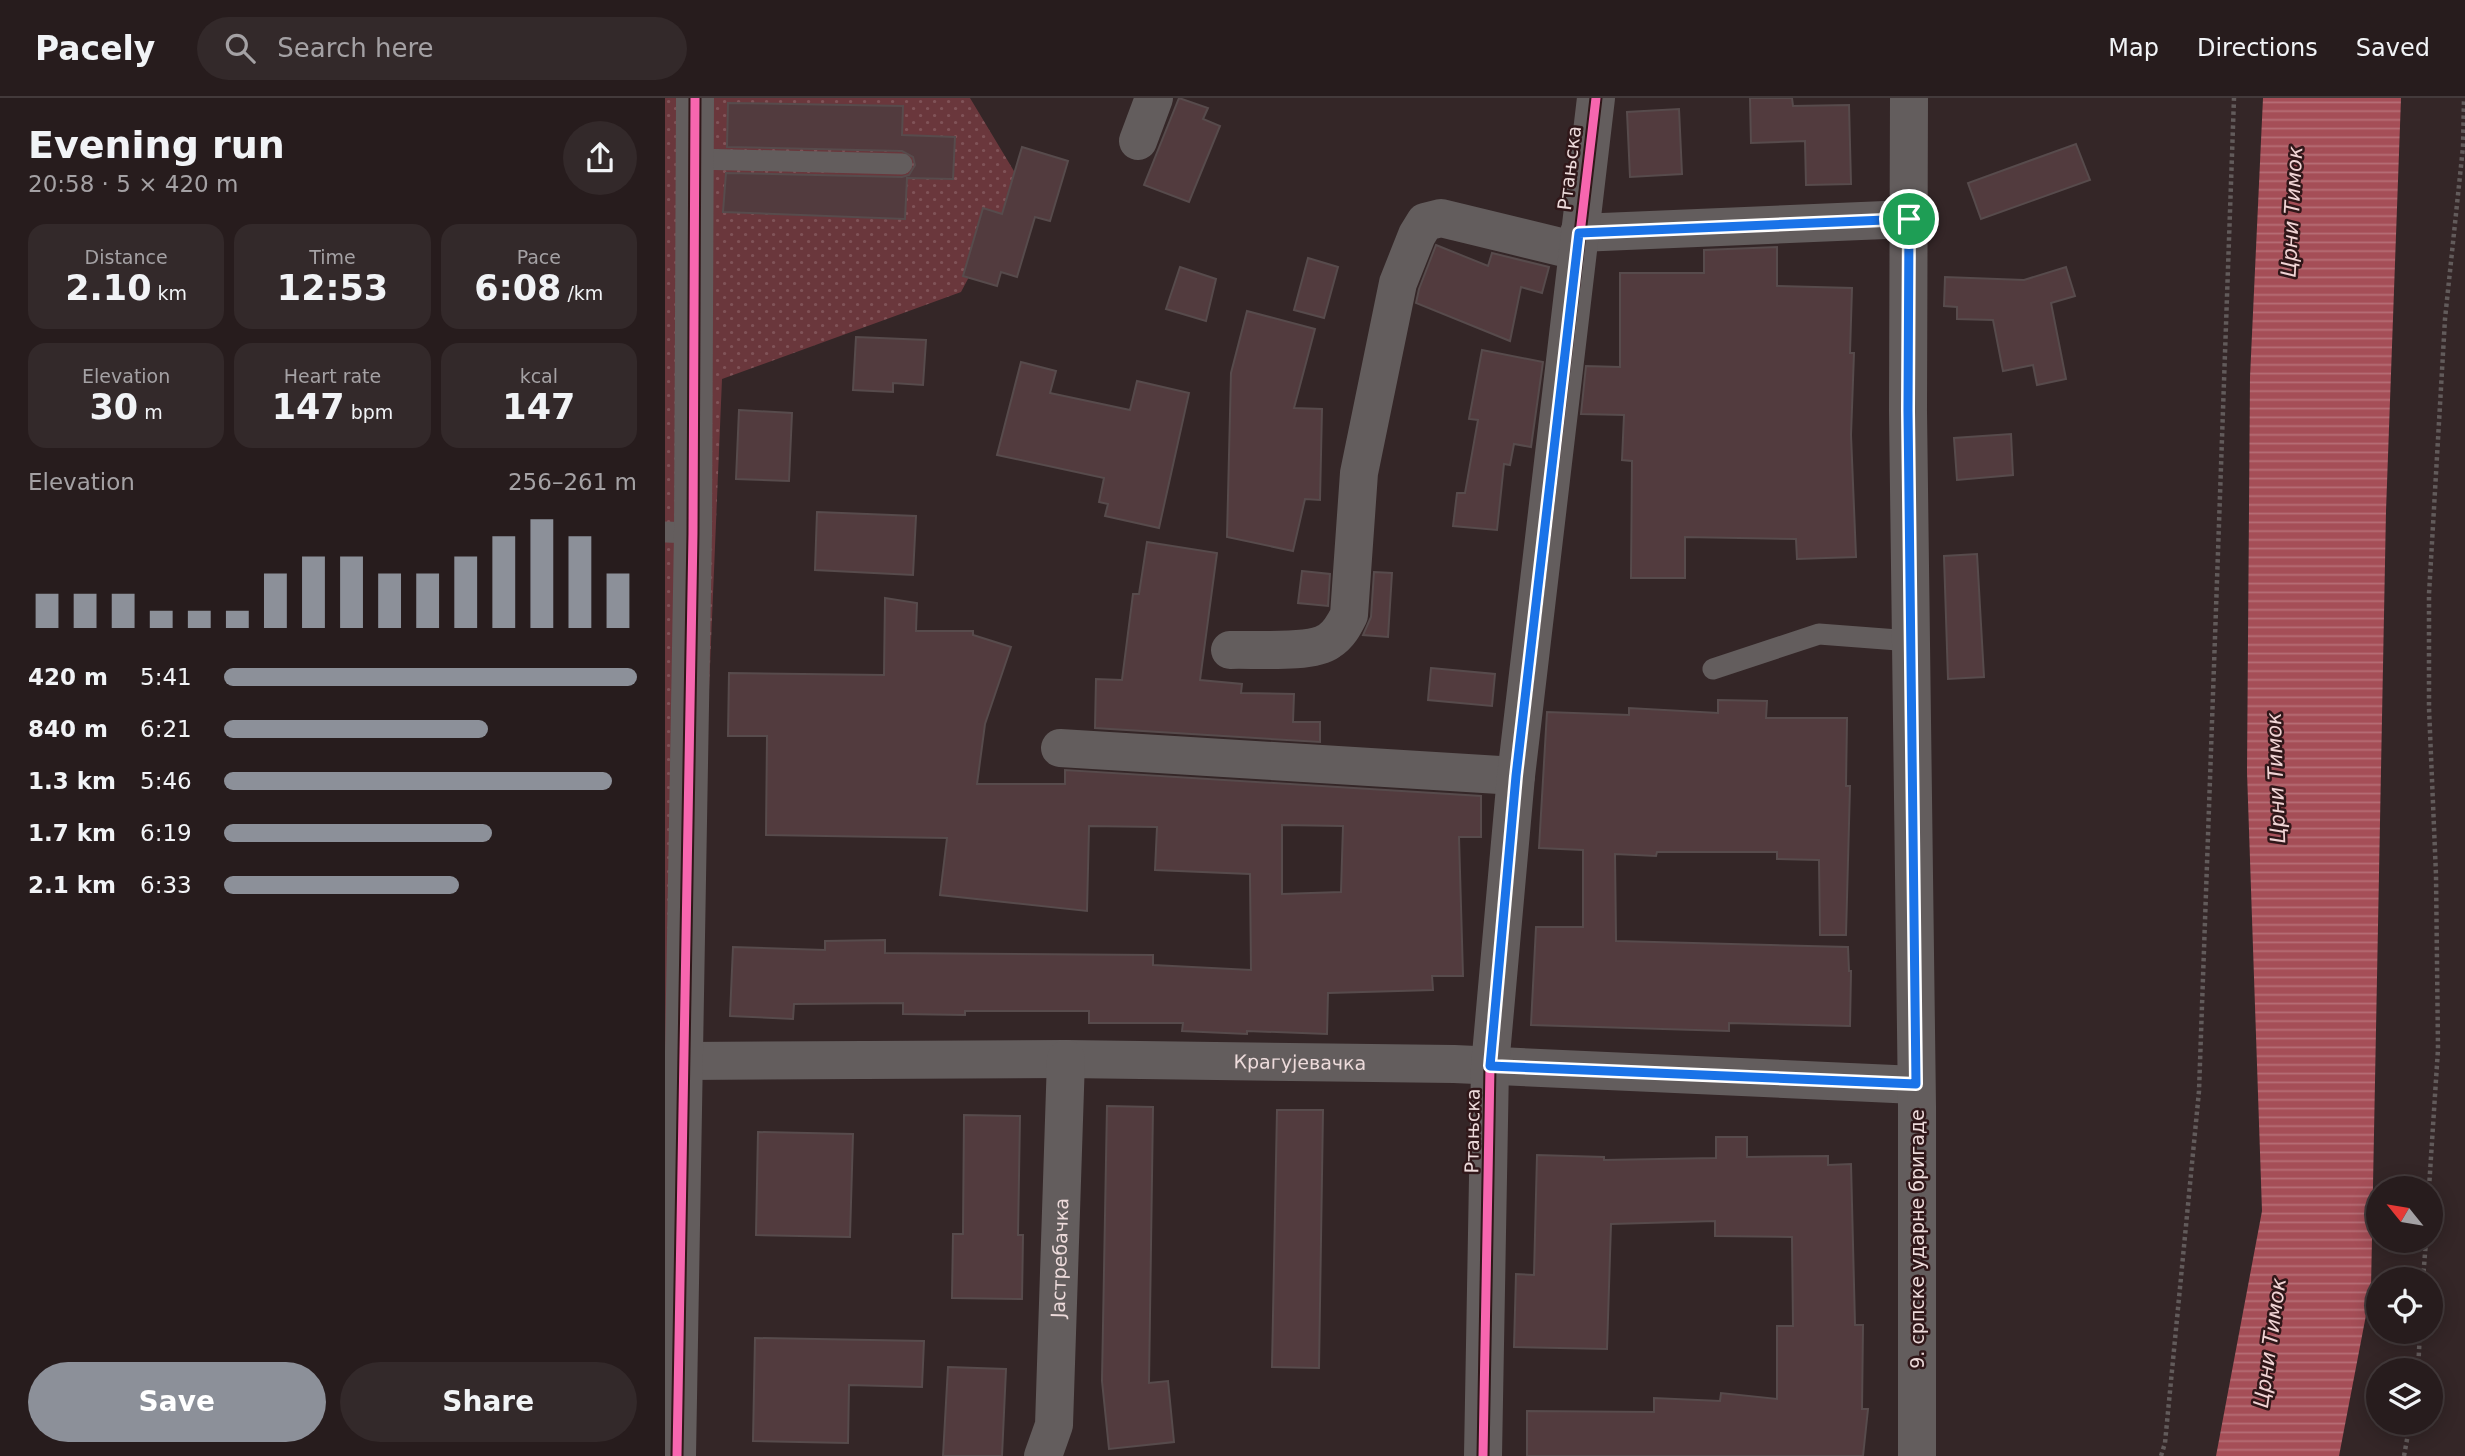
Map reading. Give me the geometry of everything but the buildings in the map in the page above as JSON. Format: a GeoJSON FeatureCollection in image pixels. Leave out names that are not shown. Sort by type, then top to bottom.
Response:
{"type":"FeatureCollection","features":[{"type":"Feature","properties":{"kind":"street"},"geometry":{"type":"LineString","coordinates":[[677,1456],[684,1061],[679,533],[695,159],[695,98]]}},
{"type":"Feature","properties":{"kind":"street"},"geometry":{"type":"LineString","coordinates":[[1138,141],[1154,98]]}},
{"type":"Feature","properties":{"kind":"street","name":"Ртањска"},"geometry":{"type":"LineString","coordinates":[[1483,1456],[1490,1066],[1516,776],[1596,98]]}},
{"type":"Feature","properties":{"kind":"street","name":"9. српске ударне бригаде"},"geometry":{"type":"LineString","coordinates":[[1909,98],[1908,411],[1916,1084],[1917,1456]]}},
{"type":"Feature","properties":{"kind":"street"},"geometry":{"type":"LineString","coordinates":[[1230,650],[1316,648],[1331,640],[1342,629],[1349,615],[1359,473],[1398,283],[1425,222],[1441,218],[1578,242],[1909,219]]}},
{"type":"Feature","properties":{"kind":"street"},"geometry":{"type":"LineString","coordinates":[[1060,748],[1516,776]]}},
{"type":"Feature","properties":{"kind":"street","name":"Крагујевачка"},"geometry":{"type":"LineString","coordinates":[[684,1061],[1066,1059],[1490,1066],[1916,1084]]}},
{"type":"Feature","properties":{"kind":"street","name":"Јастребачка"},"geometry":{"type":"LineString","coordinates":[[1043,1456],[1054,1425],[1066,1059]]}},
{"type":"Feature","properties":{"kind":"lane"},"geometry":{"type":"LineString","coordinates":[[695,159],[902,164]]}},
{"type":"Feature","properties":{"kind":"lane"},"geometry":{"type":"LineString","coordinates":[[1713,669],[1819,634],[1911,641]]}},
{"type":"Feature","properties":{"kind":"path"},"geometry":{"type":"LineString","coordinates":[[2161,1456],[2165,1443],[2199,1091],[2234,98]]}},
{"type":"Feature","properties":{"kind":"path"},"geometry":{"type":"LineString","coordinates":[[2430,1176],[2438,1049],[2436,875],[2429,708],[2429,594],[2445,319],[2463,147],[2464,98]]}},
{"type":"Feature","properties":{"kind":"path"},"geometry":{"type":"LineString","coordinates":[[2404,1456],[2408,1435]]}},
{"type":"Feature","properties":{"kind":"shaded area"},"geometry":{"type":"Polygon","coordinates":[[[665,98],[970,98],[1020,181],[961,292],[722,379],[677,1456],[665,1456],[665,98]]]}},
{"type":"Feature","properties":{"kind":"water","name":"Црни Тимок"},"geometry":{"type":"Polygon","coordinates":[[[2263,98],[2401,98],[2386,511],[2373,1176],[2366,1176],[2366,1253],[2372,1253],[2371,1267],[2366,1267],[2366,1315],[2339,1456],[2216,1456],[2262,1211],[2247,772],[2250,377],[2263,98]]]}},
{"type":"Feature","properties":{"kind":"cycle path"},"geometry":{"type":"LineString","coordinates":[[677,1456],[693,533],[695,98]]}},
{"type":"Feature","properties":{"kind":"cycle path"},"geometry":{"type":"LineString","coordinates":[[1483,1456],[1490,1066],[1516,776],[1596,98]]}},
{"type":"Feature","properties":{"kind":"route"},"geometry":{"type":"LineString","coordinates":[[1909,219],[1908,411],[1916,1084],[1490,1066],[1516,776],[1579,233],[1909,219]]}}]}
